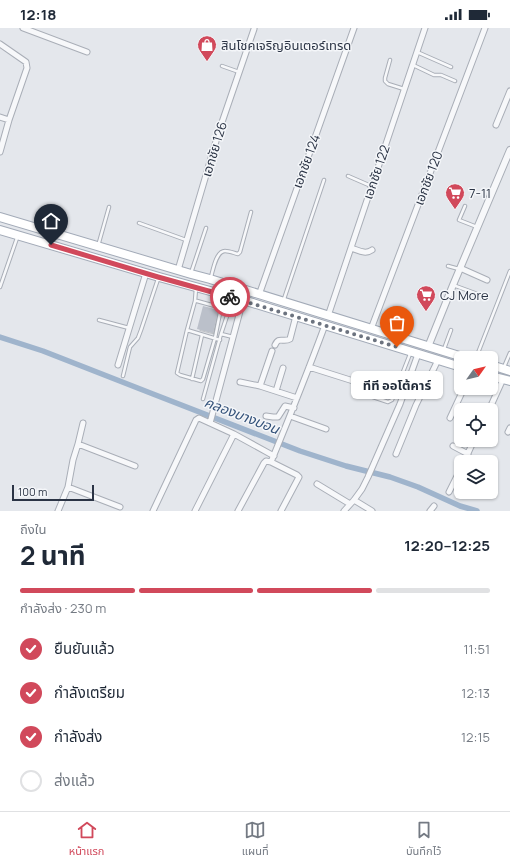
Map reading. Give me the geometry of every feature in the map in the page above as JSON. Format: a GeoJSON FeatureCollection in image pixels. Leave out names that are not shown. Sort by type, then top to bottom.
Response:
{"type":"FeatureCollection","features":[{"type":"Feature","properties":{"kind":"main road"},"geometry":{"type":"LineString","coordinates":[[0,217],[283,301],[454,354]]}},
{"type":"Feature","properties":{"kind":"main road"},"geometry":{"type":"LineString","coordinates":[[0,230],[158,277],[243,300],[454,365]]}},
{"type":"Feature","properties":{"kind":"main road"},"geometry":{"type":"LineString","coordinates":[[76,252],[81,241]]}},
{"type":"Feature","properties":{"kind":"street"},"geometry":{"type":"LineString","coordinates":[[23,28],[87,52]]}},
{"type":"Feature","properties":{"kind":"street","name":"เอกชัย 124"},"geometry":{"type":"LineString","coordinates":[[259,295],[354,28]]}},
{"type":"Feature","properties":{"kind":"street","name":"เอกชัย 122"},"geometry":{"type":"LineString","coordinates":[[328,316],[425,28]]}},
{"type":"Feature","properties":{"kind":"street","name":"เอกชัย 120"},"geometry":{"type":"LineString","coordinates":[[371,329],[485,28]]}},
{"type":"Feature","properties":{"kind":"street","name":"เอกชัย 126"},"geometry":{"type":"LineString","coordinates":[[178,270],[219,131],[254,29]]}},
{"type":"Feature","properties":{"kind":"street"},"geometry":{"type":"LineString","coordinates":[[0,44],[26,62],[28,68],[9,120],[0,152]]}},
{"type":"Feature","properties":{"kind":"street"},"geometry":{"type":"LineString","coordinates":[[496,125],[510,91]]}},
{"type":"Feature","properties":{"kind":"street"},"geometry":{"type":"LineString","coordinates":[[0,117],[9,120]]}},
{"type":"Feature","properties":{"kind":"street"},"geometry":{"type":"LineString","coordinates":[[428,347],[510,150]]}},
{"type":"Feature","properties":{"kind":"street"},"geometry":{"type":"LineString","coordinates":[[351,248],[365,253],[372,250]]}},
{"type":"Feature","properties":{"kind":"street"},"geometry":{"type":"LineString","coordinates":[[460,269],[487,280]]}},
{"type":"Feature","properties":{"kind":"street"},"geometry":{"type":"LineString","coordinates":[[118,365],[146,273]]}},
{"type":"Feature","properties":{"kind":"street"},"geometry":{"type":"LineString","coordinates":[[211,421],[243,300]]}},
{"type":"Feature","properties":{"kind":"street"},"geometry":{"type":"LineString","coordinates":[[275,345],[279,340],[286,341],[290,339],[296,316]]}},
{"type":"Feature","properties":{"kind":"street"},"geometry":{"type":"LineString","coordinates":[[271,462],[294,408],[325,325]]}},
{"type":"Feature","properties":{"kind":"street"},"geometry":{"type":"LineString","coordinates":[[260,386],[272,351]]}},
{"type":"Feature","properties":{"kind":"street"},"geometry":{"type":"LineString","coordinates":[[344,511],[362,489],[375,462],[400,404],[415,353]]}},
{"type":"Feature","properties":{"kind":"street"},"geometry":{"type":"LineString","coordinates":[[396,454],[416,405],[438,360]]}},
{"type":"Feature","properties":{"kind":"street"},"geometry":{"type":"LineString","coordinates":[[309,367],[369,386]]}},
{"type":"Feature","properties":{"kind":"street"},"geometry":{"type":"LineString","coordinates":[[276,391],[283,368]]}},
{"type":"Feature","properties":{"kind":"street"},"geometry":{"type":"LineString","coordinates":[[492,403],[507,380]]}},
{"type":"Feature","properties":{"kind":"street"},"geometry":{"type":"LineString","coordinates":[[240,382],[260,386],[297,398]]}},
{"type":"Feature","properties":{"kind":"street"},"geometry":{"type":"LineString","coordinates":[[450,418],[461,395]]}},
{"type":"Feature","properties":{"kind":"street"},"geometry":{"type":"LineString","coordinates":[[266,416],[278,416],[284,406],[294,408]]}},
{"type":"Feature","properties":{"kind":"street"},"geometry":{"type":"LineString","coordinates":[[290,416],[326,430]]}},
{"type":"Feature","properties":{"kind":"street"},"geometry":{"type":"LineString","coordinates":[[153,511],[196,420],[200,418],[211,421],[274,456]]}},
{"type":"Feature","properties":{"kind":"street"},"geometry":{"type":"LineString","coordinates":[[58,511],[68,487],[73,460],[83,423]]}},
{"type":"Feature","properties":{"kind":"street"},"geometry":{"type":"LineString","coordinates":[[195,511],[234,434]]}},
{"type":"Feature","properties":{"kind":"street"},"geometry":{"type":"LineString","coordinates":[[78,444],[135,466]]}},
{"type":"Feature","properties":{"kind":"street"},"geometry":{"type":"LineString","coordinates":[[452,446],[468,454],[471,447]]}},
{"type":"Feature","properties":{"kind":"street"},"geometry":{"type":"LineString","coordinates":[[238,511],[266,461],[271,462],[299,477],[281,511]]}},
{"type":"Feature","properties":{"kind":"street"},"geometry":{"type":"LineString","coordinates":[[318,484],[372,511]]}},
{"type":"Feature","properties":{"kind":"street"},"geometry":{"type":"LineString","coordinates":[[449,492],[454,484]]}},
{"type":"Feature","properties":{"kind":"street"},"geometry":{"type":"LineString","coordinates":[[68,487],[120,507]]}},
{"type":"Feature","properties":{"kind":"street"},"geometry":{"type":"LineString","coordinates":[[430,511],[434,506]]}},
{"type":"Feature","properties":{"kind":"lane"},"geometry":{"type":"LineString","coordinates":[[417,52],[451,67]]}},
{"type":"Feature","properties":{"kind":"lane"},"geometry":{"type":"LineString","coordinates":[[390,60],[385,81],[388,84],[404,89]]}},
{"type":"Feature","properties":{"kind":"lane"},"geometry":{"type":"LineString","coordinates":[[412,65],[434,75],[441,75],[455,81]]}},
{"type":"Feature","properties":{"kind":"lane"},"geometry":{"type":"LineString","coordinates":[[222,66],[239,72]]}},
{"type":"Feature","properties":{"kind":"lane"},"geometry":{"type":"LineString","coordinates":[[348,176],[371,186]]}},
{"type":"Feature","properties":{"kind":"lane"},"geometry":{"type":"LineString","coordinates":[[283,301],[324,180]]}},
{"type":"Feature","properties":{"kind":"lane"},"geometry":{"type":"LineString","coordinates":[[465,206],[459,220],[478,227]]}},
{"type":"Feature","properties":{"kind":"lane"},"geometry":{"type":"LineString","coordinates":[[98,246],[109,207]]}},
{"type":"Feature","properties":{"kind":"lane"},"geometry":{"type":"LineString","coordinates":[[210,279],[219,254],[225,251],[238,254],[240,252],[251,212]]}},
{"type":"Feature","properties":{"kind":"lane"},"geometry":{"type":"LineString","coordinates":[[139,223],[186,240]]}},
{"type":"Feature","properties":{"kind":"lane"},"geometry":{"type":"LineString","coordinates":[[191,274],[206,228]]}},
{"type":"Feature","properties":{"kind":"lane"},"geometry":{"type":"LineString","coordinates":[[0,287],[18,235]]}},
{"type":"Feature","properties":{"kind":"lane"},"geometry":{"type":"LineString","coordinates":[[448,266],[460,269]]}},
{"type":"Feature","properties":{"kind":"lane"},"geometry":{"type":"LineString","coordinates":[[479,351],[510,271]]}},
{"type":"Feature","properties":{"kind":"lane"},"geometry":{"type":"LineString","coordinates":[[123,376],[130,347],[138,338],[142,330],[158,277]]}},
{"type":"Feature","properties":{"kind":"lane"},"geometry":{"type":"LineString","coordinates":[[453,285],[483,296]]}},
{"type":"Feature","properties":{"kind":"lane"},"geometry":{"type":"LineString","coordinates":[[196,287],[195,302],[177,372],[180,375],[192,379],[200,381],[203,379],[215,338],[221,308],[227,296]]}},
{"type":"Feature","properties":{"kind":"lane"},"geometry":{"type":"LineString","coordinates":[[195,302],[228,310],[203,399]]}},
{"type":"Feature","properties":{"kind":"lane"},"geometry":{"type":"LineString","coordinates":[[99,320],[129,328]]}},
{"type":"Feature","properties":{"kind":"lane"},"geometry":{"type":"LineString","coordinates":[[187,330],[220,340]]}},
{"type":"Feature","properties":{"kind":"lane"},"geometry":{"type":"LineString","coordinates":[[443,351],[451,330]]}},
{"type":"Feature","properties":{"kind":"lane"},"geometry":{"type":"LineString","coordinates":[[221,334],[233,338]]}},
{"type":"Feature","properties":{"kind":"lane"},"geometry":{"type":"LineString","coordinates":[[192,379],[202,335]]}},
{"type":"Feature","properties":{"kind":"lane"},"geometry":{"type":"LineString","coordinates":[[372,397],[388,402],[392,400],[415,353]]}},
{"type":"Feature","properties":{"kind":"lane"},"geometry":{"type":"LineString","coordinates":[[506,370],[510,353]]}},
{"type":"Feature","properties":{"kind":"building"},"geometry":{"type":"Polygon","coordinates":[[[203,306],[218,310],[213,333],[197,329],[203,306]]]}},
{"type":"Feature","properties":{"kind":"waterway","name":"คลองบางบอน"},"geometry":{"type":"LineString","coordinates":[[0,337],[43,351],[300,451],[346,466],[390,477],[418,487],[460,506],[477,511]]}},
{"type":"Feature","properties":{"kind":"way so far"},"geometry":{"type":"LineString","coordinates":[[230,297],[397,347]]}},
{"type":"Feature","properties":{"kind":"place","name":"สินโชคเจริญอินเตอร์เทรด"},"geometry":{"type":"Point","coordinates":[207,62]}},
{"type":"Feature","properties":{"kind":"place","name":"7-11"},"geometry":{"type":"Point","coordinates":[455,210]}},
{"type":"Feature","properties":{"kind":"place","name":"CJ More"},"geometry":{"type":"Point","coordinates":[426,312]}},
{"type":"Feature","properties":{"kind":"place","name":"ทีที ออโต้คาร์"},"geometry":{"type":"Point","coordinates":[397,347]}},
{"type":"Feature","properties":{"kind":"route"},"geometry":{"type":"LineString","coordinates":[[51,245],[230,297]]}}]}
